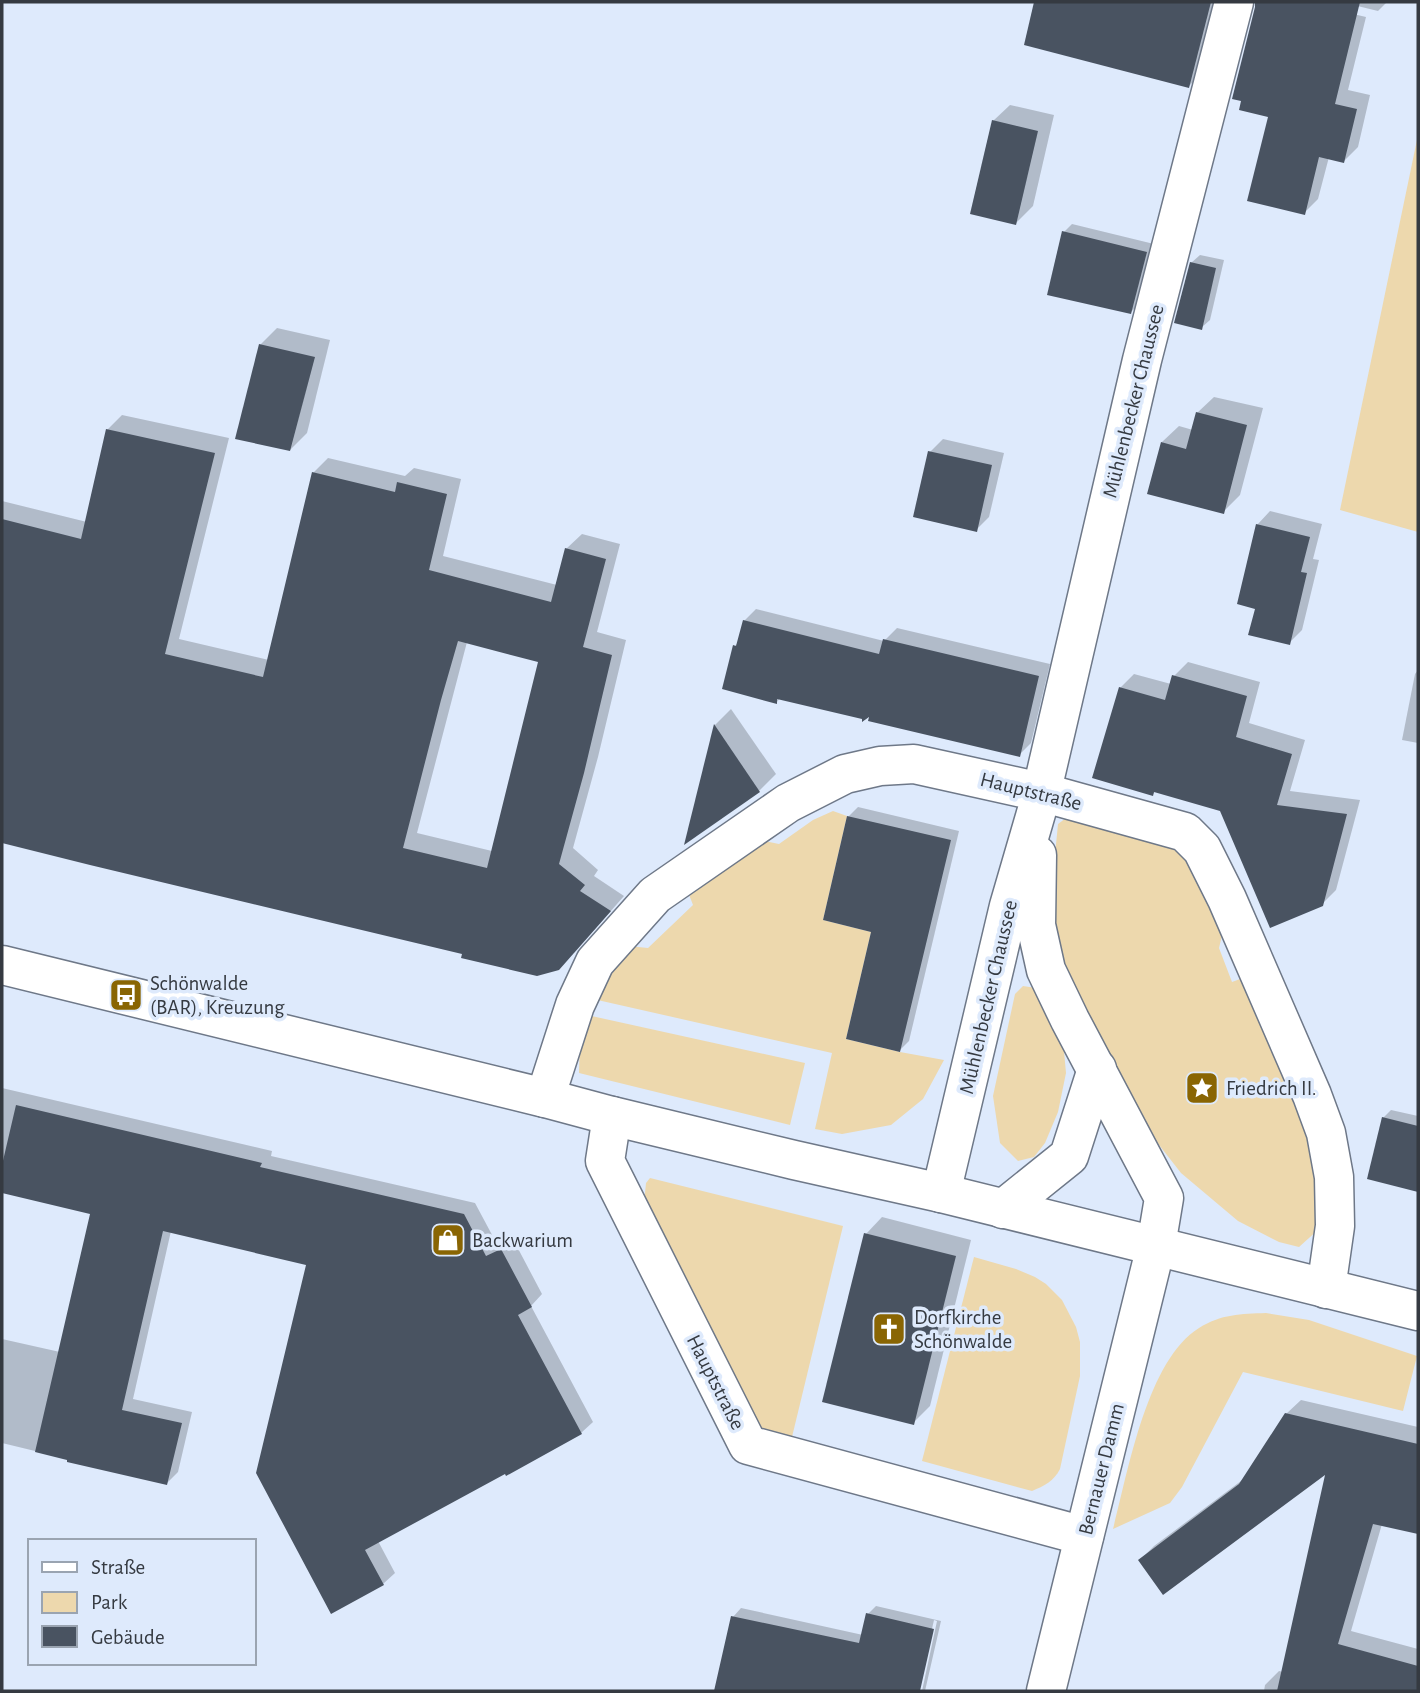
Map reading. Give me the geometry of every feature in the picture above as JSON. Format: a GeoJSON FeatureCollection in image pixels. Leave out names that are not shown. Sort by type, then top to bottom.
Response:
{"type":"FeatureCollection","features":[{"type":"Feature","properties":{"kind":"main road","name":"Mühlenbecker Chaussee"},"geometry":{"type":"LineString","coordinates":[[942,1193],[1009,906],[1040,797],[1142,360],[1234,2]]}},
{"type":"Feature","properties":{"kind":"main road","name":"Hauptstraße"},"geometry":{"type":"LineString","coordinates":[[545,1098],[575,1005],[596,962],[655,895],[788,803],[845,774],[880,766],[914,764],[1185,832],[1202,849],[1233,911],[1326,1133],[1334,1177],[1335,1226],[1326,1289]]}},
{"type":"Feature","properties":{"kind":"main road","name":"Mühlenbecker Chaussee"},"geometry":{"type":"LineString","coordinates":[[1040,797],[1036,925],[1046,970],[1164,1198],[1156,1246]]}},
{"type":"Feature","properties":{"kind":"main road"},"geometry":{"type":"LineString","coordinates":[[2,965],[1418,1311]]}},
{"type":"Feature","properties":{"kind":"main road"},"geometry":{"type":"LineString","coordinates":[[1003,1209],[1069,1156],[1097,1069]]}},
{"type":"Feature","properties":{"kind":"main road","name":"Hauptstraße"},"geometry":{"type":"LineString","coordinates":[[612,1116],[605,1161],[748,1445],[1084,1536]]}},
{"type":"Feature","properties":{"kind":"main road","name":"Bernauer Damm"},"geometry":{"type":"LineString","coordinates":[[1046,1691],[1156,1246]]}},
{"type":"Feature","properties":{"kind":"green space"},"geometry":{"type":"Polygon","coordinates":[[[1418,135],[1418,532],[1340,510],[1418,135]]]}},
{"type":"Feature","properties":{"kind":"green space"},"geometry":{"type":"Polygon","coordinates":[[[833,811],[847,816],[823,920],[871,932],[846,1039],[944,1060],[923,1099],[891,1125],[842,1134],[815,1129],[832,1053],[593,999],[628,946],[648,948],[693,905],[688,892],[759,840],[779,844],[813,820],[833,811]]]}},
{"type":"Feature","properties":{"kind":"green space"},"geometry":{"type":"Polygon","coordinates":[[[1066,818],[1183,846],[1225,923],[1219,948],[1232,982],[1251,975],[1318,1127],[1319,1229],[1299,1247],[1279,1242],[1238,1221],[1181,1173],[1156,1141],[1059,966],[1049,916],[1058,824],[1066,818]]]}},
{"type":"Feature","properties":{"kind":"green space"},"geometry":{"type":"Polygon","coordinates":[[[1023,986],[1036,988],[1063,1041],[1066,1073],[1058,1112],[1045,1143],[1034,1157],[1018,1161],[1000,1143],[993,1096],[1015,994],[1023,986]]]}},
{"type":"Feature","properties":{"kind":"green space"},"geometry":{"type":"Polygon","coordinates":[[[587,1015],[805,1063],[790,1125],[579,1073],[580,1040],[587,1015]]]}},
{"type":"Feature","properties":{"kind":"green space"},"geometry":{"type":"Polygon","coordinates":[[[650,1178],[843,1226],[792,1437],[755,1428],[644,1203],[646,1183],[650,1178]]]}},
{"type":"Feature","properties":{"kind":"green space"},"geometry":{"type":"Polygon","coordinates":[[[974,1257],[1016,1269],[1046,1284],[1062,1300],[1076,1327],[1080,1342],[1080,1376],[1060,1469],[1048,1483],[1032,1491],[922,1461],[974,1257]]]}},
{"type":"Feature","properties":{"kind":"green space"},"geometry":{"type":"Polygon","coordinates":[[[1266,1313],[1309,1320],[1417,1356],[1403,1411],[1243,1372],[1182,1487],[1170,1503],[1113,1529],[1142,1419],[1166,1365],[1181,1343],[1199,1328],[1215,1320],[1266,1313]]]}},
{"type":"Feature","properties":{"kind":"building"},"geometry":{"type":"Polygon","coordinates":[[[1034,2],[1211,2],[1189,88],[1024,45],[1034,2]]]}},
{"type":"Feature","properties":{"kind":"building"},"geometry":{"type":"Polygon","coordinates":[[[1255,2],[1360,2],[1335,104],[1357,109],[1344,163],[1319,157],[1305,215],[1247,201],[1268,117],[1239,110],[1241,101],[1232,99],[1255,2]]]}},
{"type":"Feature","properties":{"kind":"building"},"geometry":{"type":"Polygon","coordinates":[[[992,120],[1038,131],[1016,225],[970,214],[992,120]]]}},
{"type":"Feature","properties":{"kind":"building"},"geometry":{"type":"Polygon","coordinates":[[[1062,231],[1147,252],[1131,314],[1047,295],[1062,231]]]}},
{"type":"Feature","properties":{"kind":"building"},"geometry":{"type":"Polygon","coordinates":[[[1190,262],[1216,268],[1202,330],[1174,323],[1190,262]]]}},
{"type":"Feature","properties":{"kind":"building"},"geometry":{"type":"Polygon","coordinates":[[[259,344],[315,357],[290,451],[235,439],[259,344]]]}},
{"type":"Feature","properties":{"kind":"building"},"geometry":{"type":"Polygon","coordinates":[[[1196,412],[1247,425],[1224,514],[1147,494],[1161,442],[1186,449],[1196,412]]]}},
{"type":"Feature","properties":{"kind":"building"},"geometry":{"type":"Polygon","coordinates":[[[106,429],[215,453],[165,654],[263,677],[312,472],[395,492],[397,482],[447,494],[429,570],[551,602],[565,548],[606,559],[583,647],[612,655],[559,864],[585,885],[580,891],[611,911],[559,970],[537,976],[461,958],[462,954],[2,843],[2,519],[81,539],[106,429]],[[458,641],[403,848],[487,868],[538,662],[458,641]]]}},
{"type":"Feature","properties":{"kind":"building"},"geometry":{"type":"Polygon","coordinates":[[[928,451],[992,465],[977,532],[913,517],[928,451]]]}},
{"type":"Feature","properties":{"kind":"building"},"geometry":{"type":"Polygon","coordinates":[[[1256,524],[1310,537],[1301,572],[1307,573],[1290,645],[1248,635],[1255,609],[1237,604],[1256,524]]]}},
{"type":"Feature","properties":{"kind":"building"},"geometry":{"type":"Polygon","coordinates":[[[743,620],[879,654],[883,639],[1039,676],[1020,757],[868,721],[869,717],[862,722],[862,719],[777,699],[777,704],[722,689],[733,645],[736,646],[743,620]]]}},
{"type":"Feature","properties":{"kind":"building"},"geometry":{"type":"Polygon","coordinates":[[[1172,675],[1247,696],[1236,737],[1292,754],[1277,805],[1347,814],[1323,906],[1270,928],[1220,811],[1154,792],[1153,796],[1092,778],[1119,687],[1165,700],[1172,675]]]}},
{"type":"Feature","properties":{"kind":"building"},"geometry":{"type":"Polygon","coordinates":[[[714,724],[760,792],[684,845],[714,724]]]}},
{"type":"Feature","properties":{"kind":"building"},"geometry":{"type":"Polygon","coordinates":[[[847,816],[951,840],[900,1052],[846,1039],[871,932],[823,920],[847,816]]]}},
{"type":"Feature","properties":{"kind":"building"},"geometry":{"type":"Polygon","coordinates":[[[16,1105],[262,1163],[260,1167],[464,1214],[486,1256],[501,1249],[532,1307],[518,1315],[582,1434],[365,1550],[384,1585],[331,1614],[256,1473],[306,1265],[163,1231],[122,1410],[182,1423],[167,1485],[35,1452],[90,1214],[2,1193],[2,1165],[16,1105]]]}},
{"type":"Feature","properties":{"kind":"building"},"geometry":{"type":"Polygon","coordinates":[[[1382,1117],[1418,1126],[1418,1192],[1367,1179],[1382,1117]]]}},
{"type":"Feature","properties":{"kind":"building","name":"Dorfkirche Schönwalde"},"geometry":{"type":"Polygon","coordinates":[[[864,1233],[956,1256],[914,1425],[822,1402],[864,1233]]]}},
{"type":"Feature","properties":{"kind":"building"},"geometry":{"type":"Polygon","coordinates":[[[1285,1413],[1418,1444],[1418,1534],[1373,1524],[1338,1644],[1418,1666],[1418,1691],[1277,1691],[1325,1475],[1163,1595],[1138,1560],[1239,1484],[1285,1413]]]}},
{"type":"Feature","properties":{"kind":"building"},"geometry":{"type":"Polygon","coordinates":[[[866,1613],[934,1629],[920,1691],[714,1691],[731,1616],[859,1643],[866,1613]]]}},
{"type":"Feature","properties":{"kind":"place","name":"Schönwalde (BAR), Kreuzung"},"geometry":{"type":"Point","coordinates":[126,995]}},
{"type":"Feature","properties":{"kind":"place","name":"Friedrich II."},"geometry":{"type":"Point","coordinates":[1202,1088]}},
{"type":"Feature","properties":{"kind":"place","name":"Backwarium"},"geometry":{"type":"Point","coordinates":[448,1240]}},
{"type":"Feature","properties":{"kind":"place","name":"Dorfkirche Schönwalde"},"geometry":{"type":"Point","coordinates":[889,1329]}}]}
